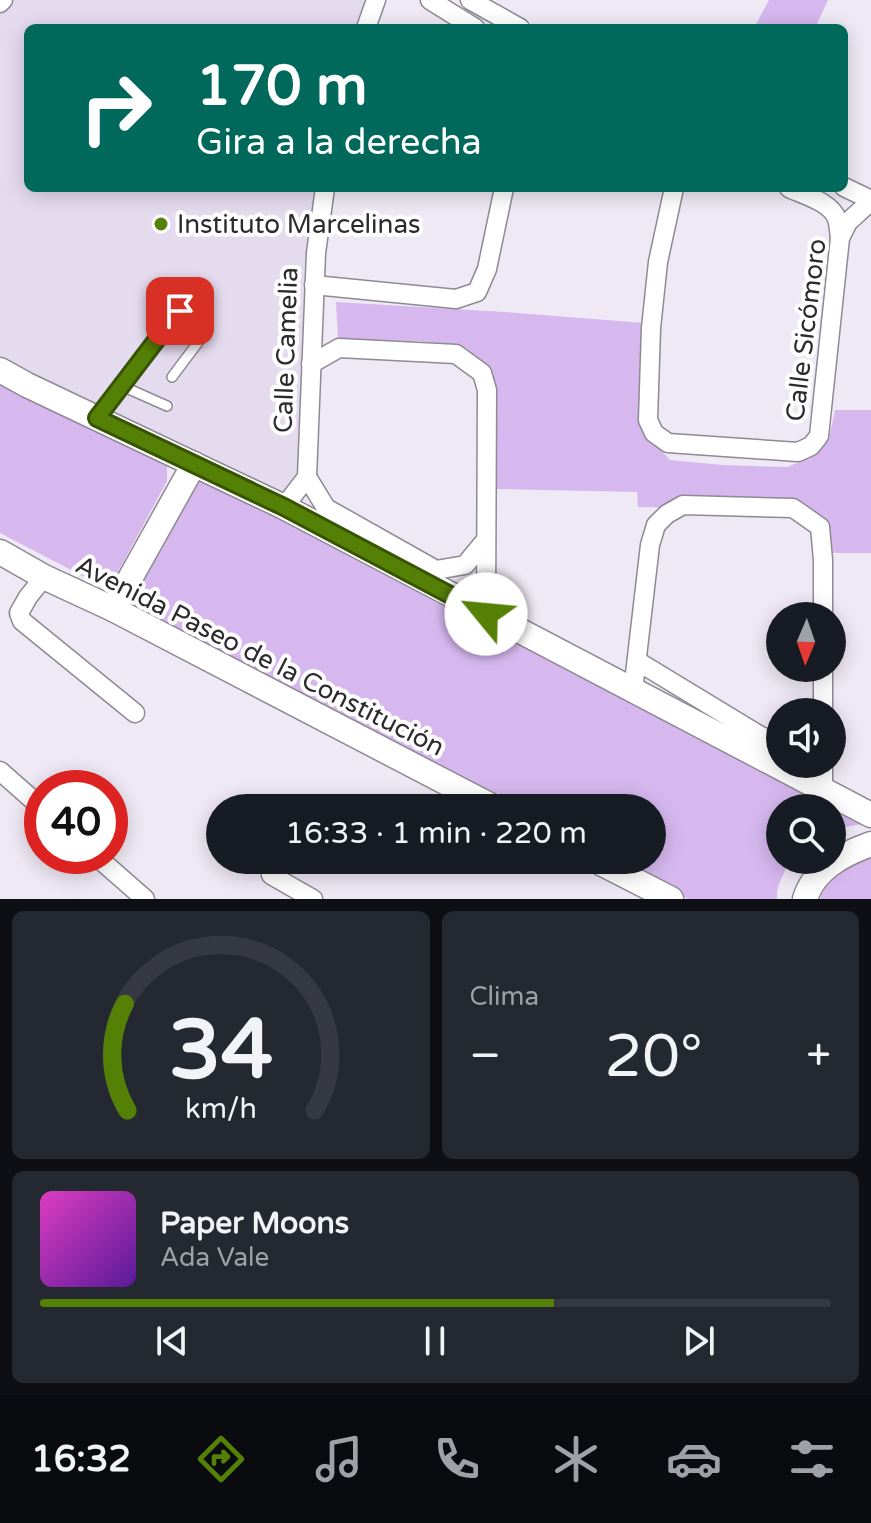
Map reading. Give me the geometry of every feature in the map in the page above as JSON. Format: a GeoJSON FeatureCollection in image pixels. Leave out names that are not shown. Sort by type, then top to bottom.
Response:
{"type":"FeatureCollection","features":[{"type":"Feature","properties":{"kind":"street"},"geometry":{"type":"LineString","coordinates":[[367,24],[376,0]]}},
{"type":"Feature","properties":{"kind":"street"},"geometry":{"type":"LineString","coordinates":[[430,0],[469,24]]}},
{"type":"Feature","properties":{"kind":"street"},"geometry":{"type":"LineString","coordinates":[[470,0],[498,7],[516,24]]}},
{"type":"Feature","properties":{"kind":"street"},"geometry":{"type":"LineString","coordinates":[[848,189],[871,201]]}},
{"type":"Feature","properties":{"kind":"street","name":"Calle Camelia"},"geometry":{"type":"LineString","coordinates":[[307,477],[314,285],[324,192]]}},
{"type":"Feature","properties":{"kind":"street"},"geometry":{"type":"LineString","coordinates":[[314,285],[456,299],[477,292],[487,269],[503,192]]}},
{"type":"Feature","properties":{"kind":"street","name":"Calle Sicómoro"},"geometry":{"type":"LineString","coordinates":[[673,192],[658,262],[651,328],[648,420],[654,433],[668,443],[798,452],[811,446],[819,436],[840,238],[848,222],[871,201]]}},
{"type":"Feature","properties":{"kind":"street"},"geometry":{"type":"LineString","coordinates":[[797,192],[833,211],[838,220],[840,238]]}},
{"type":"Feature","properties":{"kind":"street"},"geometry":{"type":"LineString","coordinates":[[311,364],[339,348],[442,353],[456,354],[482,373],[487,390],[486,614]]}},
{"type":"Feature","properties":{"kind":"street"},"geometry":{"type":"LineString","coordinates":[[0,372],[284,507],[871,815]]}},
{"type":"Feature","properties":{"kind":"street"},"geometry":{"type":"LineString","coordinates":[[113,609],[194,464]]}},
{"type":"Feature","properties":{"kind":"street"},"geometry":{"type":"LineString","coordinates":[[284,507],[307,477],[326,508],[436,570],[465,565],[485,541]]}},
{"type":"Feature","properties":{"kind":"street"},"geometry":{"type":"LineString","coordinates":[[633,691],[650,545],[656,525],[683,505],[793,508],[820,527],[823,602]]}},
{"type":"Feature","properties":{"kind":"street","name":"Avenida Paseo de la Constitución"},"geometry":{"type":"LineString","coordinates":[[0,552],[468,794]]}},
{"type":"Feature","properties":{"kind":"street"},"geometry":{"type":"LineString","coordinates":[[44,577],[19,613],[22,621],[135,713]]}},
{"type":"Feature","properties":{"kind":"street"},"geometry":{"type":"LineString","coordinates":[[637,661],[766,738]]}},
{"type":"Feature","properties":{"kind":"street"},"geometry":{"type":"LineString","coordinates":[[0,771],[24,792]]}},
{"type":"Feature","properties":{"kind":"street"},"geometry":{"type":"LineString","coordinates":[[823,778],[823,791]]}},
{"type":"Feature","properties":{"kind":"street"},"geometry":{"type":"LineString","coordinates":[[805,899],[808,889],[827,865],[871,844]]}},
{"type":"Feature","properties":{"kind":"street"},"geometry":{"type":"LineString","coordinates":[[117,874],[145,899]]}},
{"type":"Feature","properties":{"kind":"street"},"geometry":{"type":"LineString","coordinates":[[622,874],[671,899]]}},
{"type":"Feature","properties":{"kind":"street"},"geometry":{"type":"LineString","coordinates":[[271,875],[313,899]]}},
{"type":"Feature","properties":{"kind":"lane"},"geometry":{"type":"LineString","coordinates":[[97,418],[180,311],[203,330],[202,337],[172,377]]}},
{"type":"Feature","properties":{"kind":"lane"},"geometry":{"type":"LineString","coordinates":[[122,386],[167,406]]}},
{"type":"Feature","properties":{"kind":"shaded area","name":"Instituto Marcelinas"},"geometry":{"type":"Polygon","coordinates":[[[4,0],[374,0],[367,24],[24,24],[24,192],[328,192],[309,481],[279,491],[0,356],[0,4],[4,0]]]}},
{"type":"Feature","properties":{"kind":"shaded area"},"geometry":{"type":"Polygon","coordinates":[[[769,0],[828,0],[817,24],[756,24],[769,0]]]}},
{"type":"Feature","properties":{"kind":"shaded area"},"geometry":{"type":"Polygon","coordinates":[[[336,302],[644,323],[652,440],[670,460],[787,467],[810,458],[829,438],[835,410],[871,410],[871,553],[830,553],[797,510],[638,507],[637,492],[492,489],[494,425],[487,365],[465,347],[419,341],[338,340],[336,302]]]}},
{"type":"Feature","properties":{"kind":"shaded area"},"geometry":{"type":"Polygon","coordinates":[[[0,382],[167,464],[167,481],[114,579],[98,584],[0,533],[0,382]]]}},
{"type":"Feature","properties":{"kind":"shaded area"},"geometry":{"type":"Polygon","coordinates":[[[196,475],[766,766],[766,778],[790,778],[821,794],[766,794],[766,874],[784,874],[777,899],[688,899],[641,874],[666,874],[666,794],[491,794],[129,602],[196,475]]]}},
{"type":"Feature","properties":{"kind":"shaded area"},"geometry":{"type":"Polygon","coordinates":[[[846,807],[864,816],[863,824],[846,827],[846,807]]]}},
{"type":"Feature","properties":{"kind":"shaded area"},"geometry":{"type":"Polygon","coordinates":[[[871,858],[871,899],[820,899],[838,874],[846,874],[846,869],[871,858]]]}},
{"type":"Feature","properties":{"kind":"place","name":"Instituto Marcelinas"},"geometry":{"type":"Point","coordinates":[161,224]}},
{"type":"Feature","properties":{"kind":"route"},"geometry":{"type":"LineString","coordinates":[[180,311],[97,418],[284,507],[486,614]]}}]}
